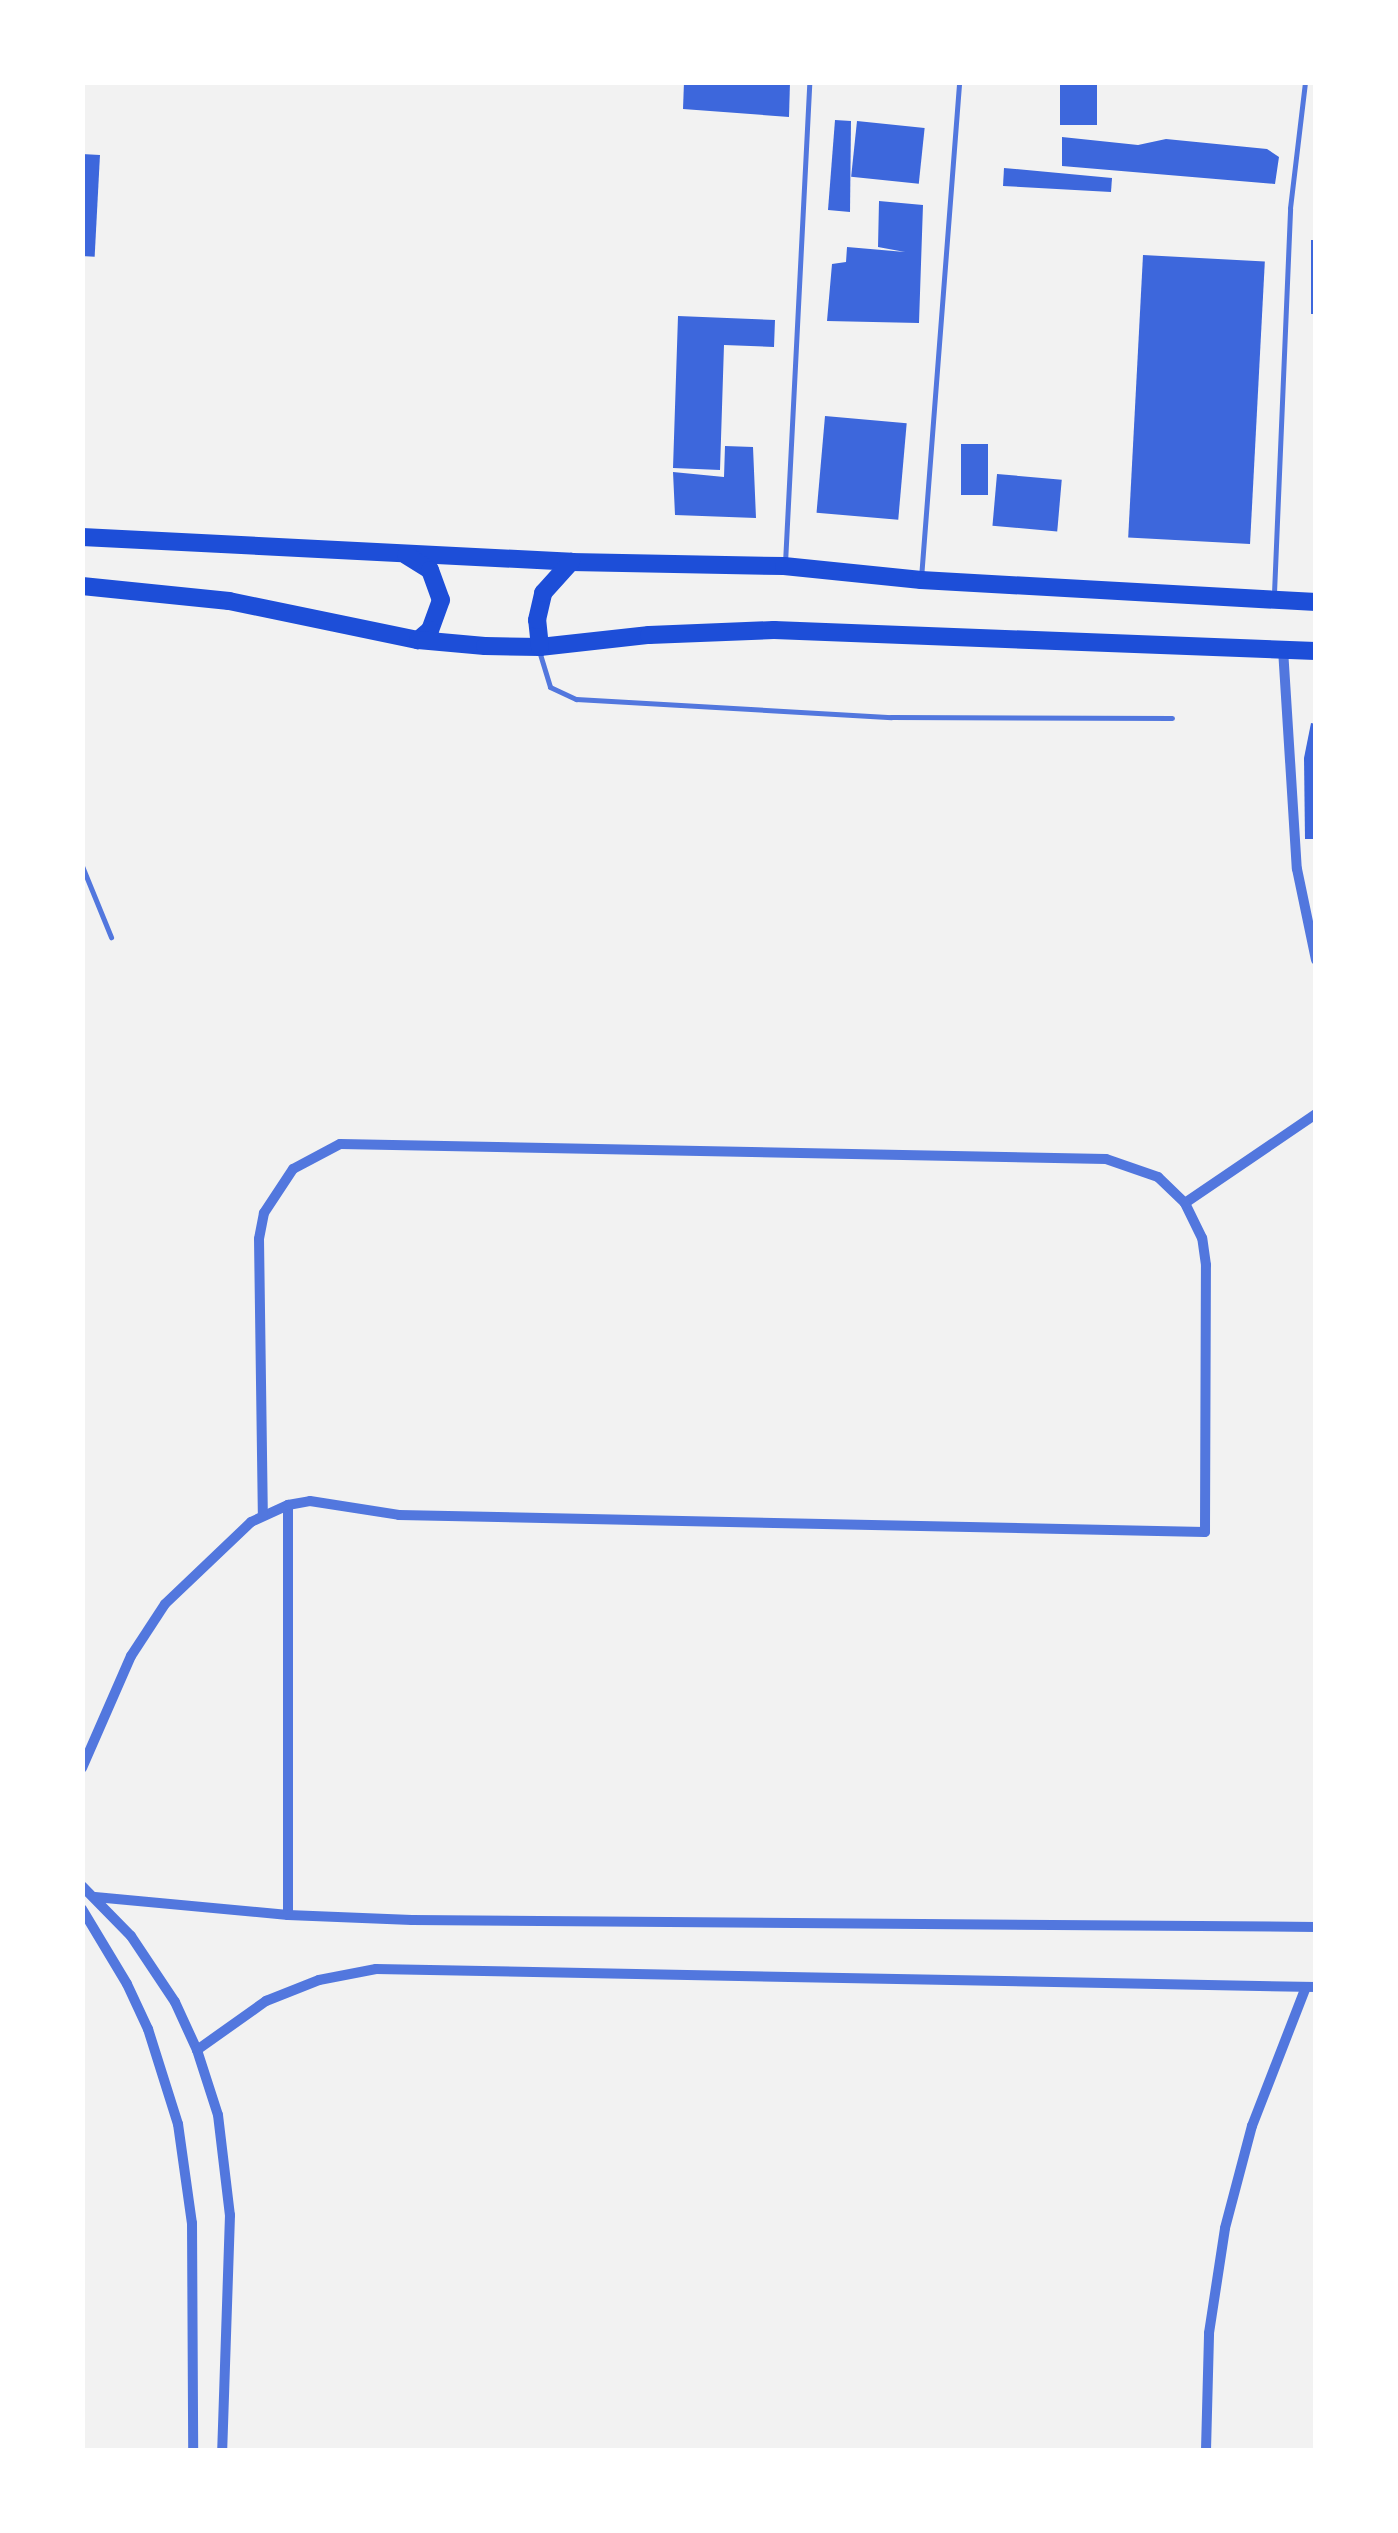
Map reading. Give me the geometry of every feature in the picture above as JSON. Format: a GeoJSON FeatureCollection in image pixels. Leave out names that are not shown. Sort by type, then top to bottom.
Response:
{"type":"FeatureCollection","features":[{"type":"Feature","properties":{"kind":"highway"},"geometry":{"type":"LineString","coordinates":[[82,537],[571,562],[784,566],[921,580],[1316,602]]}},
{"type":"Feature","properties":{"kind":"highway"},"geometry":{"type":"LineString","coordinates":[[403,553],[418,559],[438,584],[438,616],[418,640]]}},
{"type":"Feature","properties":{"kind":"highway"},"geometry":{"type":"LineString","coordinates":[[540,647],[539,606],[550,580],[571,562]]}},
{"type":"Feature","properties":{"kind":"highway"},"geometry":{"type":"LineString","coordinates":[[82,586],[229,601],[418,640],[540,647],[650,636],[774,630],[1316,651]]}},
{"type":"Feature","properties":{"kind":"street"},"geometry":{"type":"LineString","coordinates":[[1284,649],[1297,869],[1316,960]]}},
{"type":"Feature","properties":{"kind":"street"},"geometry":{"type":"LineString","coordinates":[[1185,1203],[1316,1114]]}},
{"type":"Feature","properties":{"kind":"street"},"geometry":{"type":"LineString","coordinates":[[82,1768],[146,1629],[185,1581],[262,1514],[288,1504],[318,1502],[399,1515],[1205,1532],[1206,1264],[1202,1238],[1185,1203],[1142,1168],[1106,1160],[340,1144],[293,1168],[264,1213],[259,1239],[262,1514]]}},
{"type":"Feature","properties":{"kind":"street"},"geometry":{"type":"LineString","coordinates":[[288,1504],[288,1916]]}},
{"type":"Feature","properties":{"kind":"street"},"geometry":{"type":"LineString","coordinates":[[82,1886],[146,1957],[197,2050],[218,2114],[228,2182],[222,2450]]}},
{"type":"Feature","properties":{"kind":"street"},"geometry":{"type":"LineString","coordinates":[[95,1897],[288,1916],[1316,1927]]}},
{"type":"Feature","properties":{"kind":"street"},"geometry":{"type":"LineString","coordinates":[[82,1909],[141,2014],[178,2124],[192,2224],[193,2450]]}},
{"type":"Feature","properties":{"kind":"street"},"geometry":{"type":"LineString","coordinates":[[197,2050],[241,2016],[292,1989],[376,1969],[1311,1987],[1252,2126],[1225,2228],[1210,2332],[1206,2450]]}},
{"type":"Feature","properties":{"kind":"lane"},"geometry":{"type":"LineString","coordinates":[[784,566],[809,82]]}},
{"type":"Feature","properties":{"kind":"lane"},"geometry":{"type":"LineString","coordinates":[[921,580],[960,82]]}},
{"type":"Feature","properties":{"kind":"lane"},"geometry":{"type":"LineString","coordinates":[[1274,598],[1290,208],[1305,82]]}},
{"type":"Feature","properties":{"kind":"lane"},"geometry":{"type":"LineString","coordinates":[[540,647],[542,668],[550,687],[576,699],[910,718],[1172,718]]}},
{"type":"Feature","properties":{"kind":"lane"},"geometry":{"type":"LineString","coordinates":[[82,866],[110,937]]}},
{"type":"Feature","properties":{"kind":"building"},"geometry":{"type":"Polygon","coordinates":[[[684,82],[790,82],[789,117],[683,109],[684,82]]]}},
{"type":"Feature","properties":{"kind":"building"},"geometry":{"type":"Polygon","coordinates":[[[1060,82],[1097,82],[1097,125],[1060,125],[1060,82]]]}},
{"type":"Feature","properties":{"kind":"building"},"geometry":{"type":"Polygon","coordinates":[[[835,120],[851,121],[850,212],[828,210],[835,120]]]}},
{"type":"Feature","properties":{"kind":"building"},"geometry":{"type":"Polygon","coordinates":[[[857,121],[925,128],[919,184],[851,177],[857,121]]]}},
{"type":"Feature","properties":{"kind":"building"},"geometry":{"type":"Polygon","coordinates":[[[1062,137],[1138,145],[1166,139],[1267,149],[1279,157],[1275,184],[1062,166],[1062,137]]]}},
{"type":"Feature","properties":{"kind":"building"},"geometry":{"type":"Polygon","coordinates":[[[82,154],[100,155],[95,257],[82,256],[82,154]]]}},
{"type":"Feature","properties":{"kind":"building"},"geometry":{"type":"Polygon","coordinates":[[[1004,168],[1112,178],[1111,192],[1003,186],[1004,168]]]}},
{"type":"Feature","properties":{"kind":"building"},"geometry":{"type":"Polygon","coordinates":[[[879,201],[923,205],[919,323],[827,321],[832,264],[846,262],[847,247],[905,252],[878,247],[879,201]]]}},
{"type":"Feature","properties":{"kind":"building"},"geometry":{"type":"Polygon","coordinates":[[[1311,240],[1316,240],[1316,314],[1311,314],[1311,240]]]}},
{"type":"Feature","properties":{"kind":"building"},"geometry":{"type":"Polygon","coordinates":[[[1143,255],[1265,261],[1250,544],[1128,538],[1143,255]]]}},
{"type":"Feature","properties":{"kind":"building"},"geometry":{"type":"Polygon","coordinates":[[[678,316],[775,320],[774,347],[724,345],[720,470],[673,468],[678,316]]]}},
{"type":"Feature","properties":{"kind":"building"},"geometry":{"type":"Polygon","coordinates":[[[825,416],[907,423],[898,520],[817,513],[825,416]]]}},
{"type":"Feature","properties":{"kind":"building"},"geometry":{"type":"Polygon","coordinates":[[[961,444],[988,444],[988,495],[961,495],[961,444]]]}},
{"type":"Feature","properties":{"kind":"building"},"geometry":{"type":"Polygon","coordinates":[[[725,446],[753,447],[756,518],[675,515],[673,472],[724,477],[725,446]]]}},
{"type":"Feature","properties":{"kind":"building"},"geometry":{"type":"Polygon","coordinates":[[[997,474],[1062,480],[1057,531],[992,526],[997,474]]]}},
{"type":"Feature","properties":{"kind":"building"},"geometry":{"type":"Polygon","coordinates":[[[1311,723],[1316,724],[1316,839],[1305,839],[1304,758],[1311,723]]]}}]}
